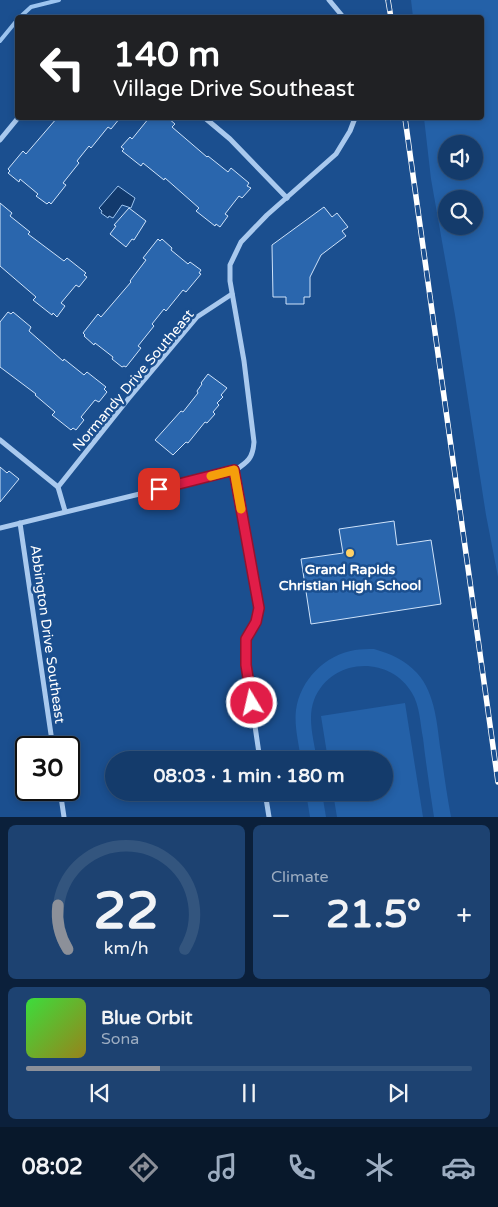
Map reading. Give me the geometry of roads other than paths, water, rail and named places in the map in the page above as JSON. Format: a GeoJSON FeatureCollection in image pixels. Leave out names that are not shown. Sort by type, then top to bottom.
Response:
{"type":"FeatureCollection","features":[{"type":"Feature","properties":{"kind":"street"},"geometry":{"type":"LineString","coordinates":[[329,0],[342,15]]}},
{"type":"Feature","properties":{"kind":"street"},"geometry":{"type":"LineString","coordinates":[[0,140],[16,120]]}},
{"type":"Feature","properties":{"kind":"street"},"geometry":{"type":"LineString","coordinates":[[207,120],[230,139],[287,198]]}},
{"type":"Feature","properties":{"kind":"street"},"geometry":{"type":"LineString","coordinates":[[0,528],[234,470],[246,463],[254,453],[254,442],[244,361],[230,281],[230,265],[241,242],[267,215],[336,154],[354,120]]}},
{"type":"Feature","properties":{"kind":"street","name":"Normandy Drive Southeast"},"geometry":{"type":"LineString","coordinates":[[58,487],[197,317],[232,294]]}},
{"type":"Feature","properties":{"kind":"street"},"geometry":{"type":"LineString","coordinates":[[0,440],[58,487],[65,511]]}},
{"type":"Feature","properties":{"kind":"street"},"geometry":{"type":"LineString","coordinates":[[234,470],[259,608],[256,622],[246,639],[246,665],[259,751]]}},
{"type":"Feature","properties":{"kind":"street","name":"Abbington Drive Southeast"},"geometry":{"type":"LineString","coordinates":[[20,523],[51,736]]}},
{"type":"Feature","properties":{"kind":"street"},"geometry":{"type":"LineString","coordinates":[[62,801],[64,817]]}},
{"type":"Feature","properties":{"kind":"street"},"geometry":{"type":"LineString","coordinates":[[266,801],[269,817]]}},
{"type":"Feature","properties":{"kind":"waterway"},"geometry":{"type":"LineString","coordinates":[[22,15],[31,7],[59,0]]}},
{"type":"Feature","properties":{"kind":"waterway"},"geometry":{"type":"LineString","coordinates":[[0,41],[15,23]]}},
{"type":"Feature","properties":{"kind":"railway"},"geometry":{"type":"LineString","coordinates":[[388,0],[390,15]]}},
{"type":"Feature","properties":{"kind":"railway"},"geometry":{"type":"LineString","coordinates":[[405,120],[498,782]]}},
{"type":"Feature","properties":{"kind":"place","name":"Grand Rapids Christian High School"},"geometry":{"type":"Point","coordinates":[350,553]}}]}
